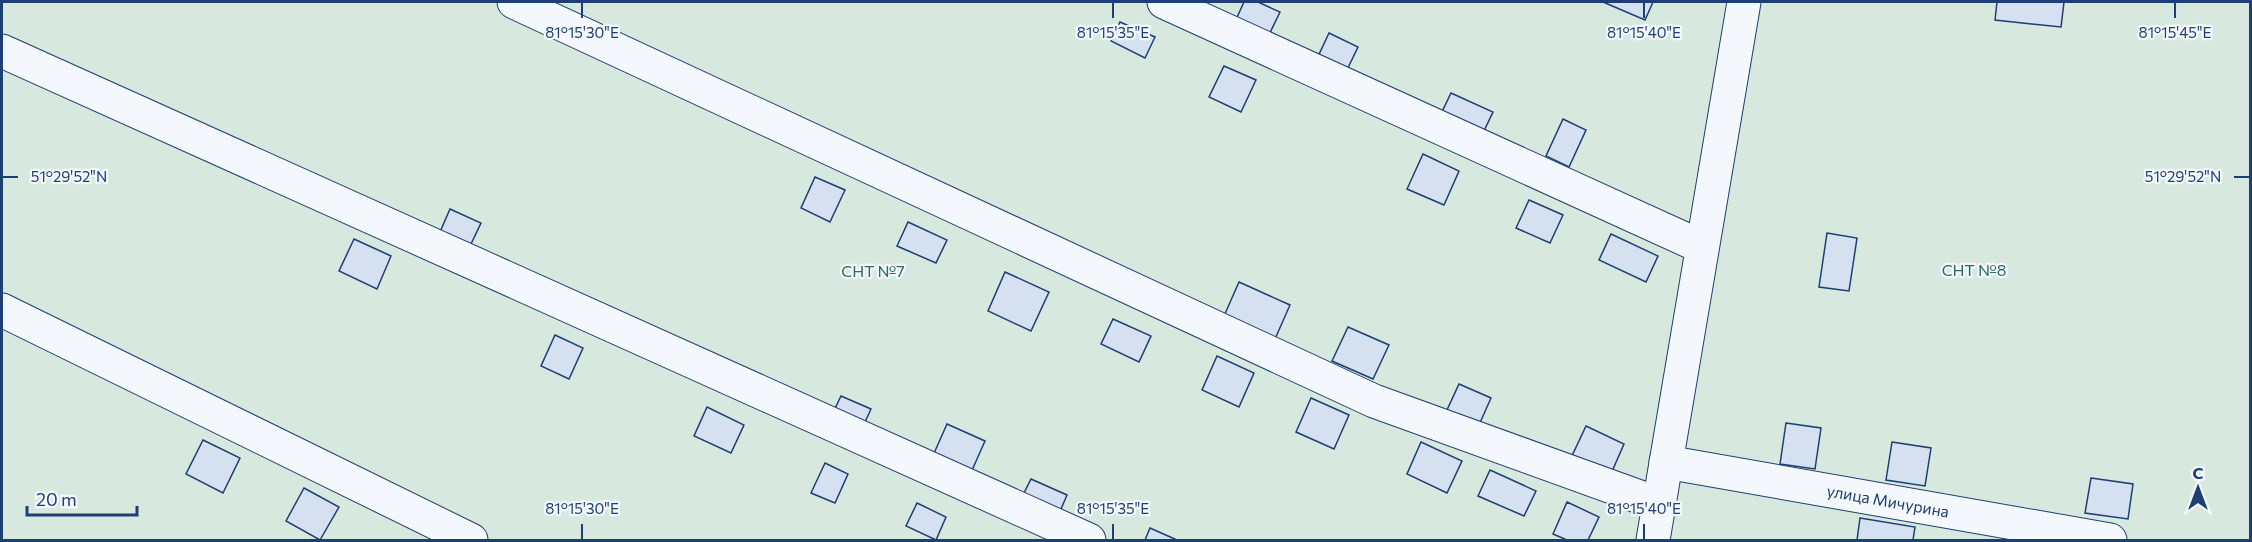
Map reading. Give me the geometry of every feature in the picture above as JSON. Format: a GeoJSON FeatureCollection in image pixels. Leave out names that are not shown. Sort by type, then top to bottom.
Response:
{"type":"FeatureCollection","features":[{"type":"Feature","properties":{"kind":"street"},"geometry":{"type":"LineString","coordinates":[[514,2],[1374,401],[1659,504]]}},
{"type":"Feature","properties":{"kind":"street"},"geometry":{"type":"LineString","coordinates":[[1164,2],[1702,247]]}},
{"type":"Feature","properties":{"kind":"street"},"geometry":{"type":"LineString","coordinates":[[1653,540],[1744,2]]}},
{"type":"Feature","properties":{"kind":"street"},"geometry":{"type":"LineString","coordinates":[[2,51],[1089,540]]}},
{"type":"Feature","properties":{"kind":"street"},"geometry":{"type":"LineString","coordinates":[[2,310],[471,540]]}},
{"type":"Feature","properties":{"kind":"street","name":"улица Мичурина"},"geometry":{"type":"LineString","coordinates":[[1666,462],[2110,540]]}},
{"type":"Feature","properties":{"kind":"green space","name":"СНТ №7"},"geometry":{"type":"Polygon","coordinates":[[[2,2],[2250,2],[2250,540],[2,540],[2,2]]]}},
{"type":"Feature","properties":{"kind":"building"},"geometry":{"type":"Polygon","coordinates":[[[1244,2],[1258,2],[1280,12],[1267,39],[1234,24],[1244,2]]]}},
{"type":"Feature","properties":{"kind":"building"},"geometry":{"type":"Polygon","coordinates":[[[1603,2],[1653,2],[1645,20],[1603,2]]]}},
{"type":"Feature","properties":{"kind":"building"},"geometry":{"type":"Polygon","coordinates":[[[1997,2],[2064,2],[2061,27],[1995,20],[1997,2]]]}},
{"type":"Feature","properties":{"kind":"building"},"geometry":{"type":"Polygon","coordinates":[[[1120,22],[1155,37],[1145,58],[1111,41],[1120,22]]]}},
{"type":"Feature","properties":{"kind":"building"},"geometry":{"type":"Polygon","coordinates":[[[1329,33],[1358,47],[1344,76],[1315,63],[1329,33]]]}},
{"type":"Feature","properties":{"kind":"building"},"geometry":{"type":"Polygon","coordinates":[[[1224,66],[1256,80],[1241,112],[1209,97],[1224,66]]]}},
{"type":"Feature","properties":{"kind":"building"},"geometry":{"type":"Polygon","coordinates":[[[1451,93],[1493,112],[1481,137],[1439,118],[1451,93]]]}},
{"type":"Feature","properties":{"kind":"building"},"geometry":{"type":"Polygon","coordinates":[[[1563,119],[1586,130],[1569,167],[1546,156],[1563,119]]]}},
{"type":"Feature","properties":{"kind":"building"},"geometry":{"type":"Polygon","coordinates":[[[1423,154],[1459,171],[1444,205],[1407,189],[1423,154]]]}},
{"type":"Feature","properties":{"kind":"building"},"geometry":{"type":"Polygon","coordinates":[[[815,177],[845,190],[830,222],[801,208],[815,177]]]}},
{"type":"Feature","properties":{"kind":"building"},"geometry":{"type":"Polygon","coordinates":[[[1529,200],[1563,215],[1550,243],[1516,228],[1529,200]]]}},
{"type":"Feature","properties":{"kind":"building"},"geometry":{"type":"Polygon","coordinates":[[[450,209],[481,223],[470,246],[440,232],[450,209]]]}},
{"type":"Feature","properties":{"kind":"building"},"geometry":{"type":"Polygon","coordinates":[[[908,222],[947,240],[936,263],[897,246],[908,222]]]}},
{"type":"Feature","properties":{"kind":"building"},"geometry":{"type":"Polygon","coordinates":[[[1827,233],[1857,238],[1849,291],[1819,287],[1827,233]]]}},
{"type":"Feature","properties":{"kind":"building"},"geometry":{"type":"Polygon","coordinates":[[[1611,234],[1658,256],[1646,282],[1599,260],[1611,234]]]}},
{"type":"Feature","properties":{"kind":"building"},"geometry":{"type":"Polygon","coordinates":[[[354,239],[391,256],[377,289],[339,271],[354,239]]]}},
{"type":"Feature","properties":{"kind":"building"},"geometry":{"type":"Polygon","coordinates":[[[1005,272],[1049,292],[1031,331],[988,311],[1005,272]]]}},
{"type":"Feature","properties":{"kind":"building"},"geometry":{"type":"Polygon","coordinates":[[[1239,282],[1290,305],[1275,339],[1224,316],[1239,282]]]}},
{"type":"Feature","properties":{"kind":"building"},"geometry":{"type":"Polygon","coordinates":[[[1113,319],[1151,336],[1139,362],[1101,344],[1113,319]]]}},
{"type":"Feature","properties":{"kind":"building"},"geometry":{"type":"Polygon","coordinates":[[[1348,327],[1389,345],[1373,379],[1332,361],[1348,327]]]}},
{"type":"Feature","properties":{"kind":"building"},"geometry":{"type":"Polygon","coordinates":[[[555,335],[583,348],[569,379],[541,366],[555,335]]]}},
{"type":"Feature","properties":{"kind":"building"},"geometry":{"type":"Polygon","coordinates":[[[1217,356],[1254,373],[1239,407],[1202,390],[1217,356]]]}},
{"type":"Feature","properties":{"kind":"building"},"geometry":{"type":"Polygon","coordinates":[[[1459,384],[1491,398],[1479,425],[1447,410],[1459,384]]]}},
{"type":"Feature","properties":{"kind":"building"},"geometry":{"type":"Polygon","coordinates":[[[841,396],[871,409],[860,433],[830,419],[841,396]]]}},
{"type":"Feature","properties":{"kind":"building"},"geometry":{"type":"Polygon","coordinates":[[[1311,398],[1349,415],[1334,449],[1296,432],[1311,398]]]}},
{"type":"Feature","properties":{"kind":"building"},"geometry":{"type":"Polygon","coordinates":[[[707,407],[744,425],[731,453],[694,436],[707,407]]]}},
{"type":"Feature","properties":{"kind":"building"},"geometry":{"type":"Polygon","coordinates":[[[1786,423],[1821,428],[1815,469],[1780,464],[1786,423]]]}},
{"type":"Feature","properties":{"kind":"building"},"geometry":{"type":"Polygon","coordinates":[[[947,424],[985,441],[969,477],[931,460],[947,424]]]}},
{"type":"Feature","properties":{"kind":"building"},"geometry":{"type":"Polygon","coordinates":[[[1586,426],[1624,444],[1610,476],[1571,458],[1586,426]]]}},
{"type":"Feature","properties":{"kind":"building"},"geometry":{"type":"Polygon","coordinates":[[[203,440],[240,458],[223,493],[186,474],[203,440]]]}},
{"type":"Feature","properties":{"kind":"building"},"geometry":{"type":"Polygon","coordinates":[[[1421,442],[1462,461],[1447,493],[1407,474],[1421,442]]]}},
{"type":"Feature","properties":{"kind":"building"},"geometry":{"type":"Polygon","coordinates":[[[1892,442],[1931,448],[1925,486],[1886,480],[1892,442]]]}},
{"type":"Feature","properties":{"kind":"building"},"geometry":{"type":"Polygon","coordinates":[[[825,463],[848,474],[835,503],[811,493],[825,463]]]}},
{"type":"Feature","properties":{"kind":"building"},"geometry":{"type":"Polygon","coordinates":[[[1490,470],[1536,491],[1524,516],[1478,496],[1490,470]]]}},
{"type":"Feature","properties":{"kind":"building"},"geometry":{"type":"Polygon","coordinates":[[[2091,478],[2133,484],[2128,519],[2085,513],[2091,478]]]}},
{"type":"Feature","properties":{"kind":"building"},"geometry":{"type":"Polygon","coordinates":[[[1031,479],[1067,495],[1058,516],[1021,499],[1031,479]]]}},
{"type":"Feature","properties":{"kind":"building"},"geometry":{"type":"Polygon","coordinates":[[[304,488],[339,507],[320,540],[286,521],[304,488]]]}},
{"type":"Feature","properties":{"kind":"building"},"geometry":{"type":"Polygon","coordinates":[[[1567,502],[1599,517],[1588,540],[1567,540],[1553,534],[1567,502]]]}},
{"type":"Feature","properties":{"kind":"building"},"geometry":{"type":"Polygon","coordinates":[[[917,503],[946,517],[936,540],[906,526],[917,503]]]}},
{"type":"Feature","properties":{"kind":"building"},"geometry":{"type":"Polygon","coordinates":[[[1860,518],[1915,527],[1913,540],[1857,540],[1860,518]]]}},
{"type":"Feature","properties":{"kind":"building"},"geometry":{"type":"Polygon","coordinates":[[[1150,528],[1177,540],[1145,540],[1150,528]]]}},
{"type":"Feature","properties":{"kind":"park label","name":"СНТ №8"},"geometry":{"type":"Point","coordinates":[1974,270]}}]}
